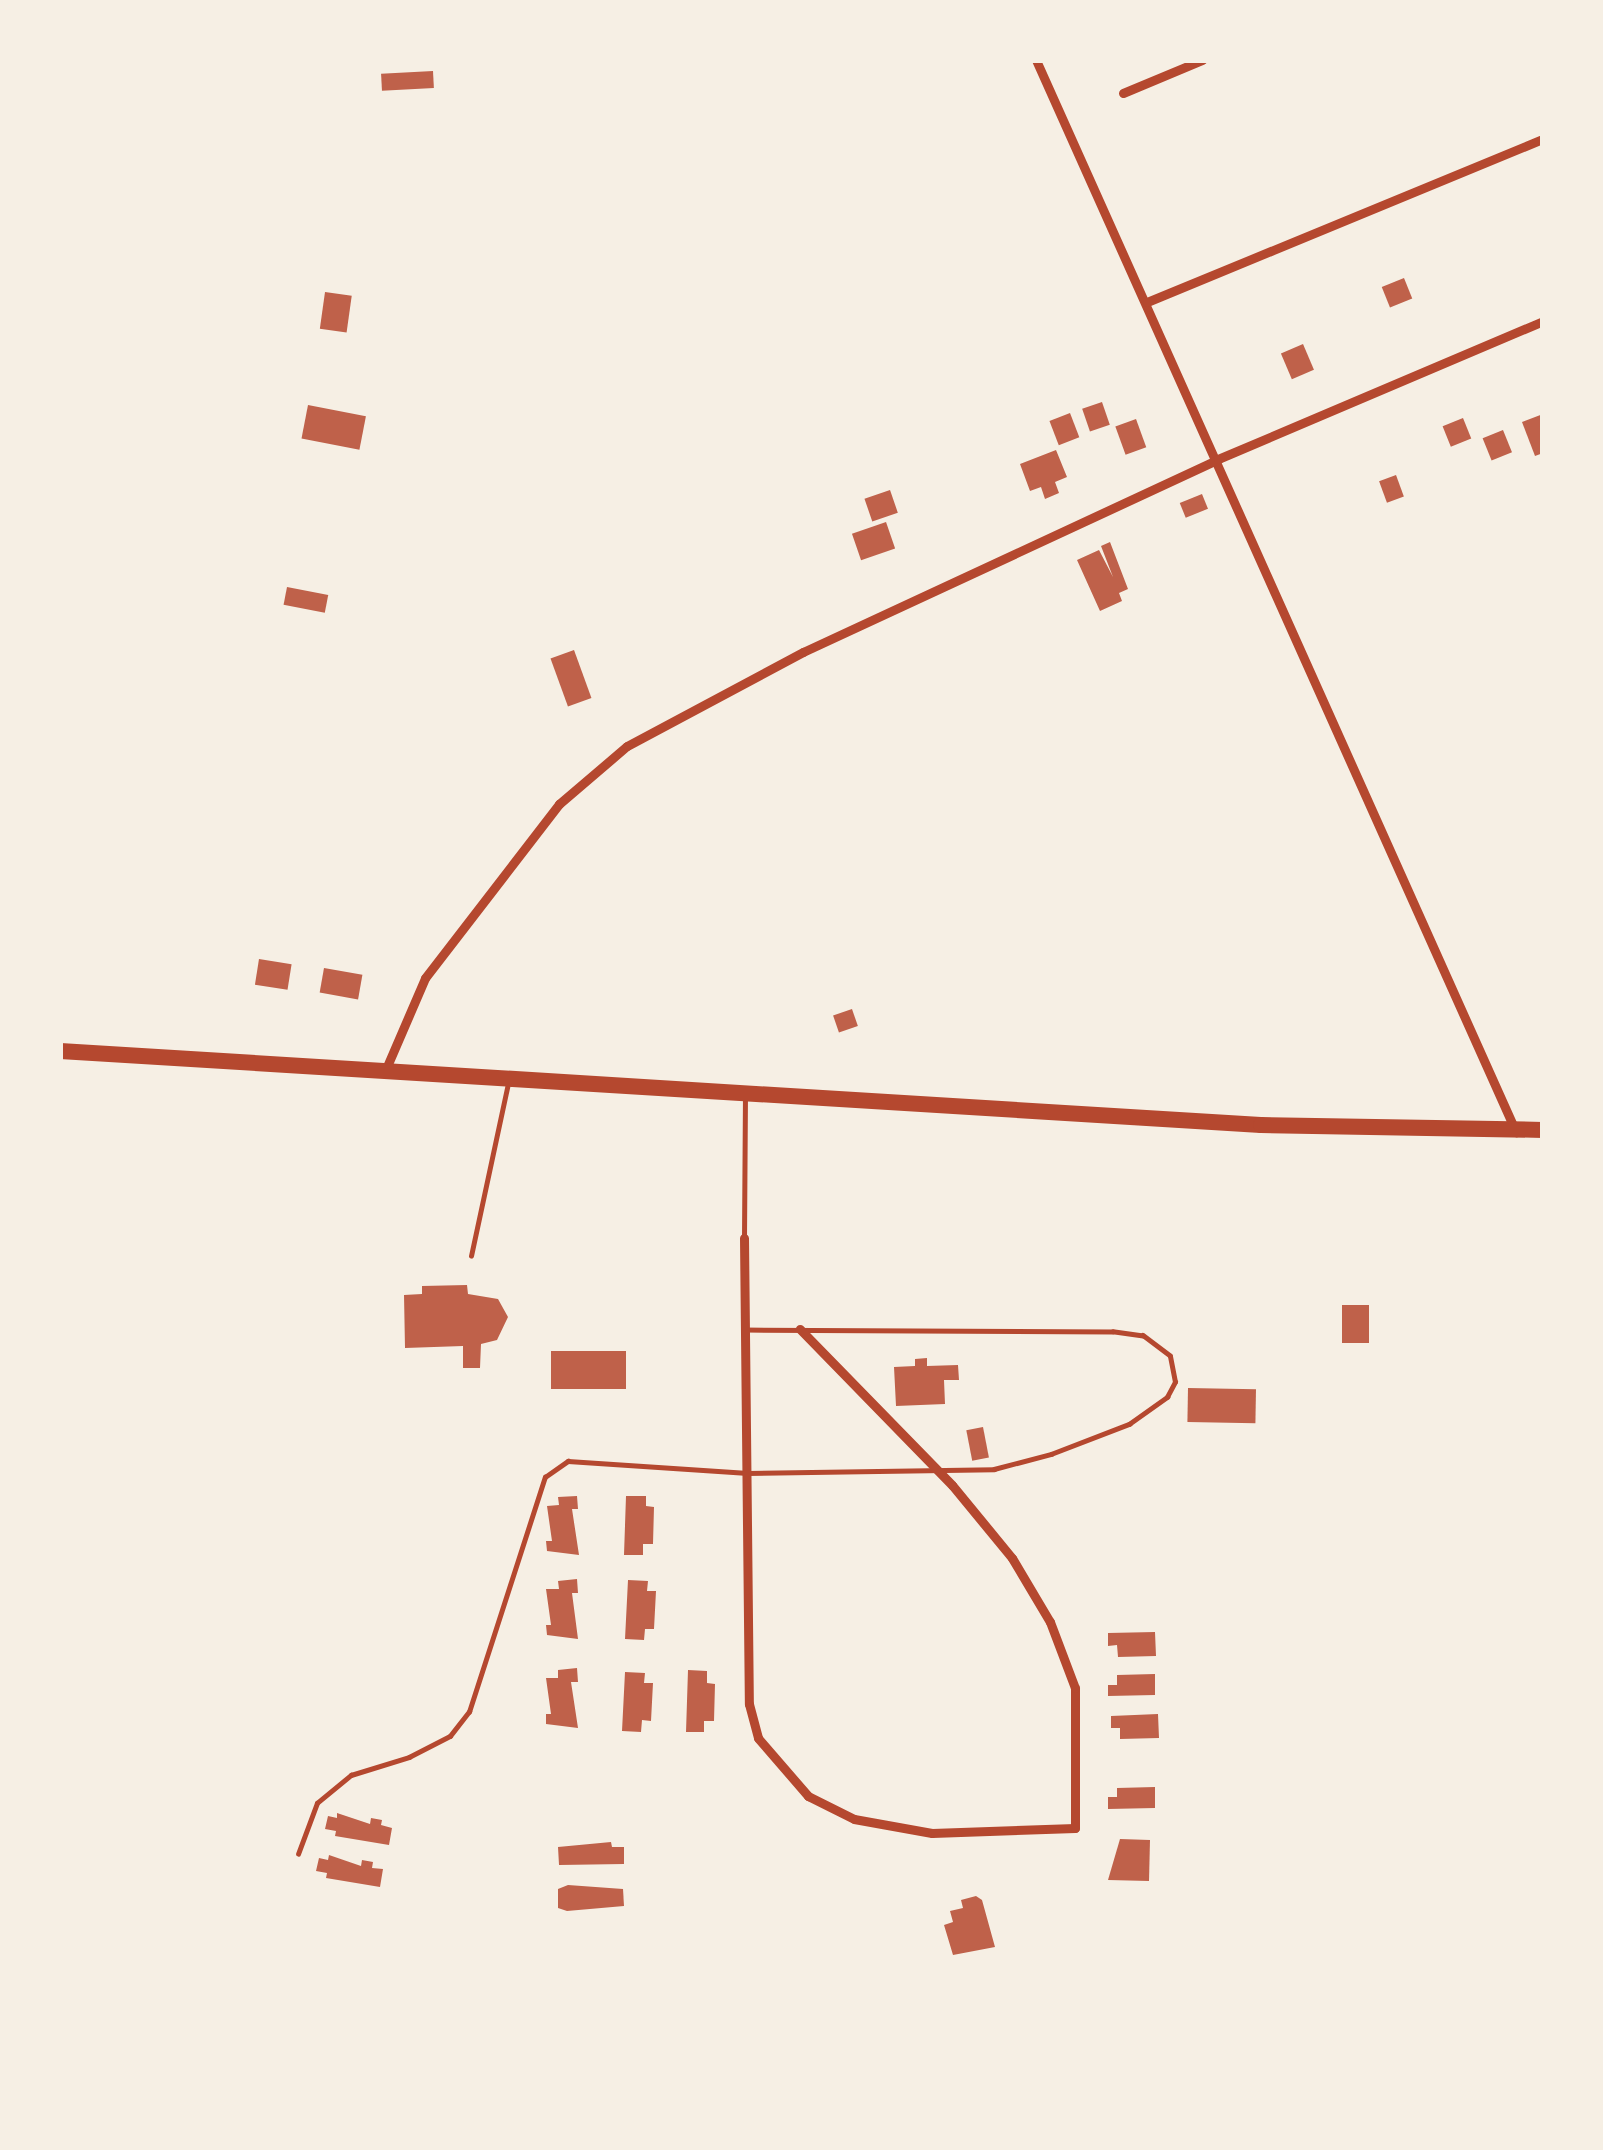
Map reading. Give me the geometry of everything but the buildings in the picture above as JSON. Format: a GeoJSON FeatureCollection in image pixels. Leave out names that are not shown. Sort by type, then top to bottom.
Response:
{"type":"FeatureCollection","features":[{"type":"Feature","properties":{"kind":"highway"},"geometry":{"type":"LineString","coordinates":[[60,1051],[1262,1125],[1543,1130]]}},
{"type":"Feature","properties":{"kind":"street"},"geometry":{"type":"LineString","coordinates":[[1036,60],[1516,1132]]}},
{"type":"Feature","properties":{"kind":"street"},"geometry":{"type":"LineString","coordinates":[[1123,93],[1202,60]]}},
{"type":"Feature","properties":{"kind":"street"},"geometry":{"type":"LineString","coordinates":[[1147,302],[1543,139]]}},
{"type":"Feature","properties":{"kind":"street"},"geometry":{"type":"LineString","coordinates":[[385,1071],[425,978],[559,804],[627,746],[803,652],[1218,459],[1543,321]]}},
{"type":"Feature","properties":{"kind":"street"},"geometry":{"type":"LineString","coordinates":[[744,1238],[749,1704],[758,1738],[778,1768],[808,1796],[854,1819],[932,1833],[1075,1828],[1075,1688],[1049,1622],[1012,1558],[936,1470],[800,1330]]}},
{"type":"Feature","properties":{"kind":"lane"},"geometry":{"type":"LineString","coordinates":[[471,1256],[509,1078]]}},
{"type":"Feature","properties":{"kind":"lane"},"geometry":{"type":"LineString","coordinates":[[744,1238],[746,1093]]}},
{"type":"Feature","properties":{"kind":"lane"},"geometry":{"type":"LineString","coordinates":[[298,1854],[317,1803],[352,1775],[409,1757],[450,1736],[469,1712],[544,1477],[568,1462],[748,1473],[994,1469],[1051,1454],[1129,1424],[1167,1397],[1175,1382],[1170,1355],[1143,1336],[1113,1332],[746,1330]]}}]}
